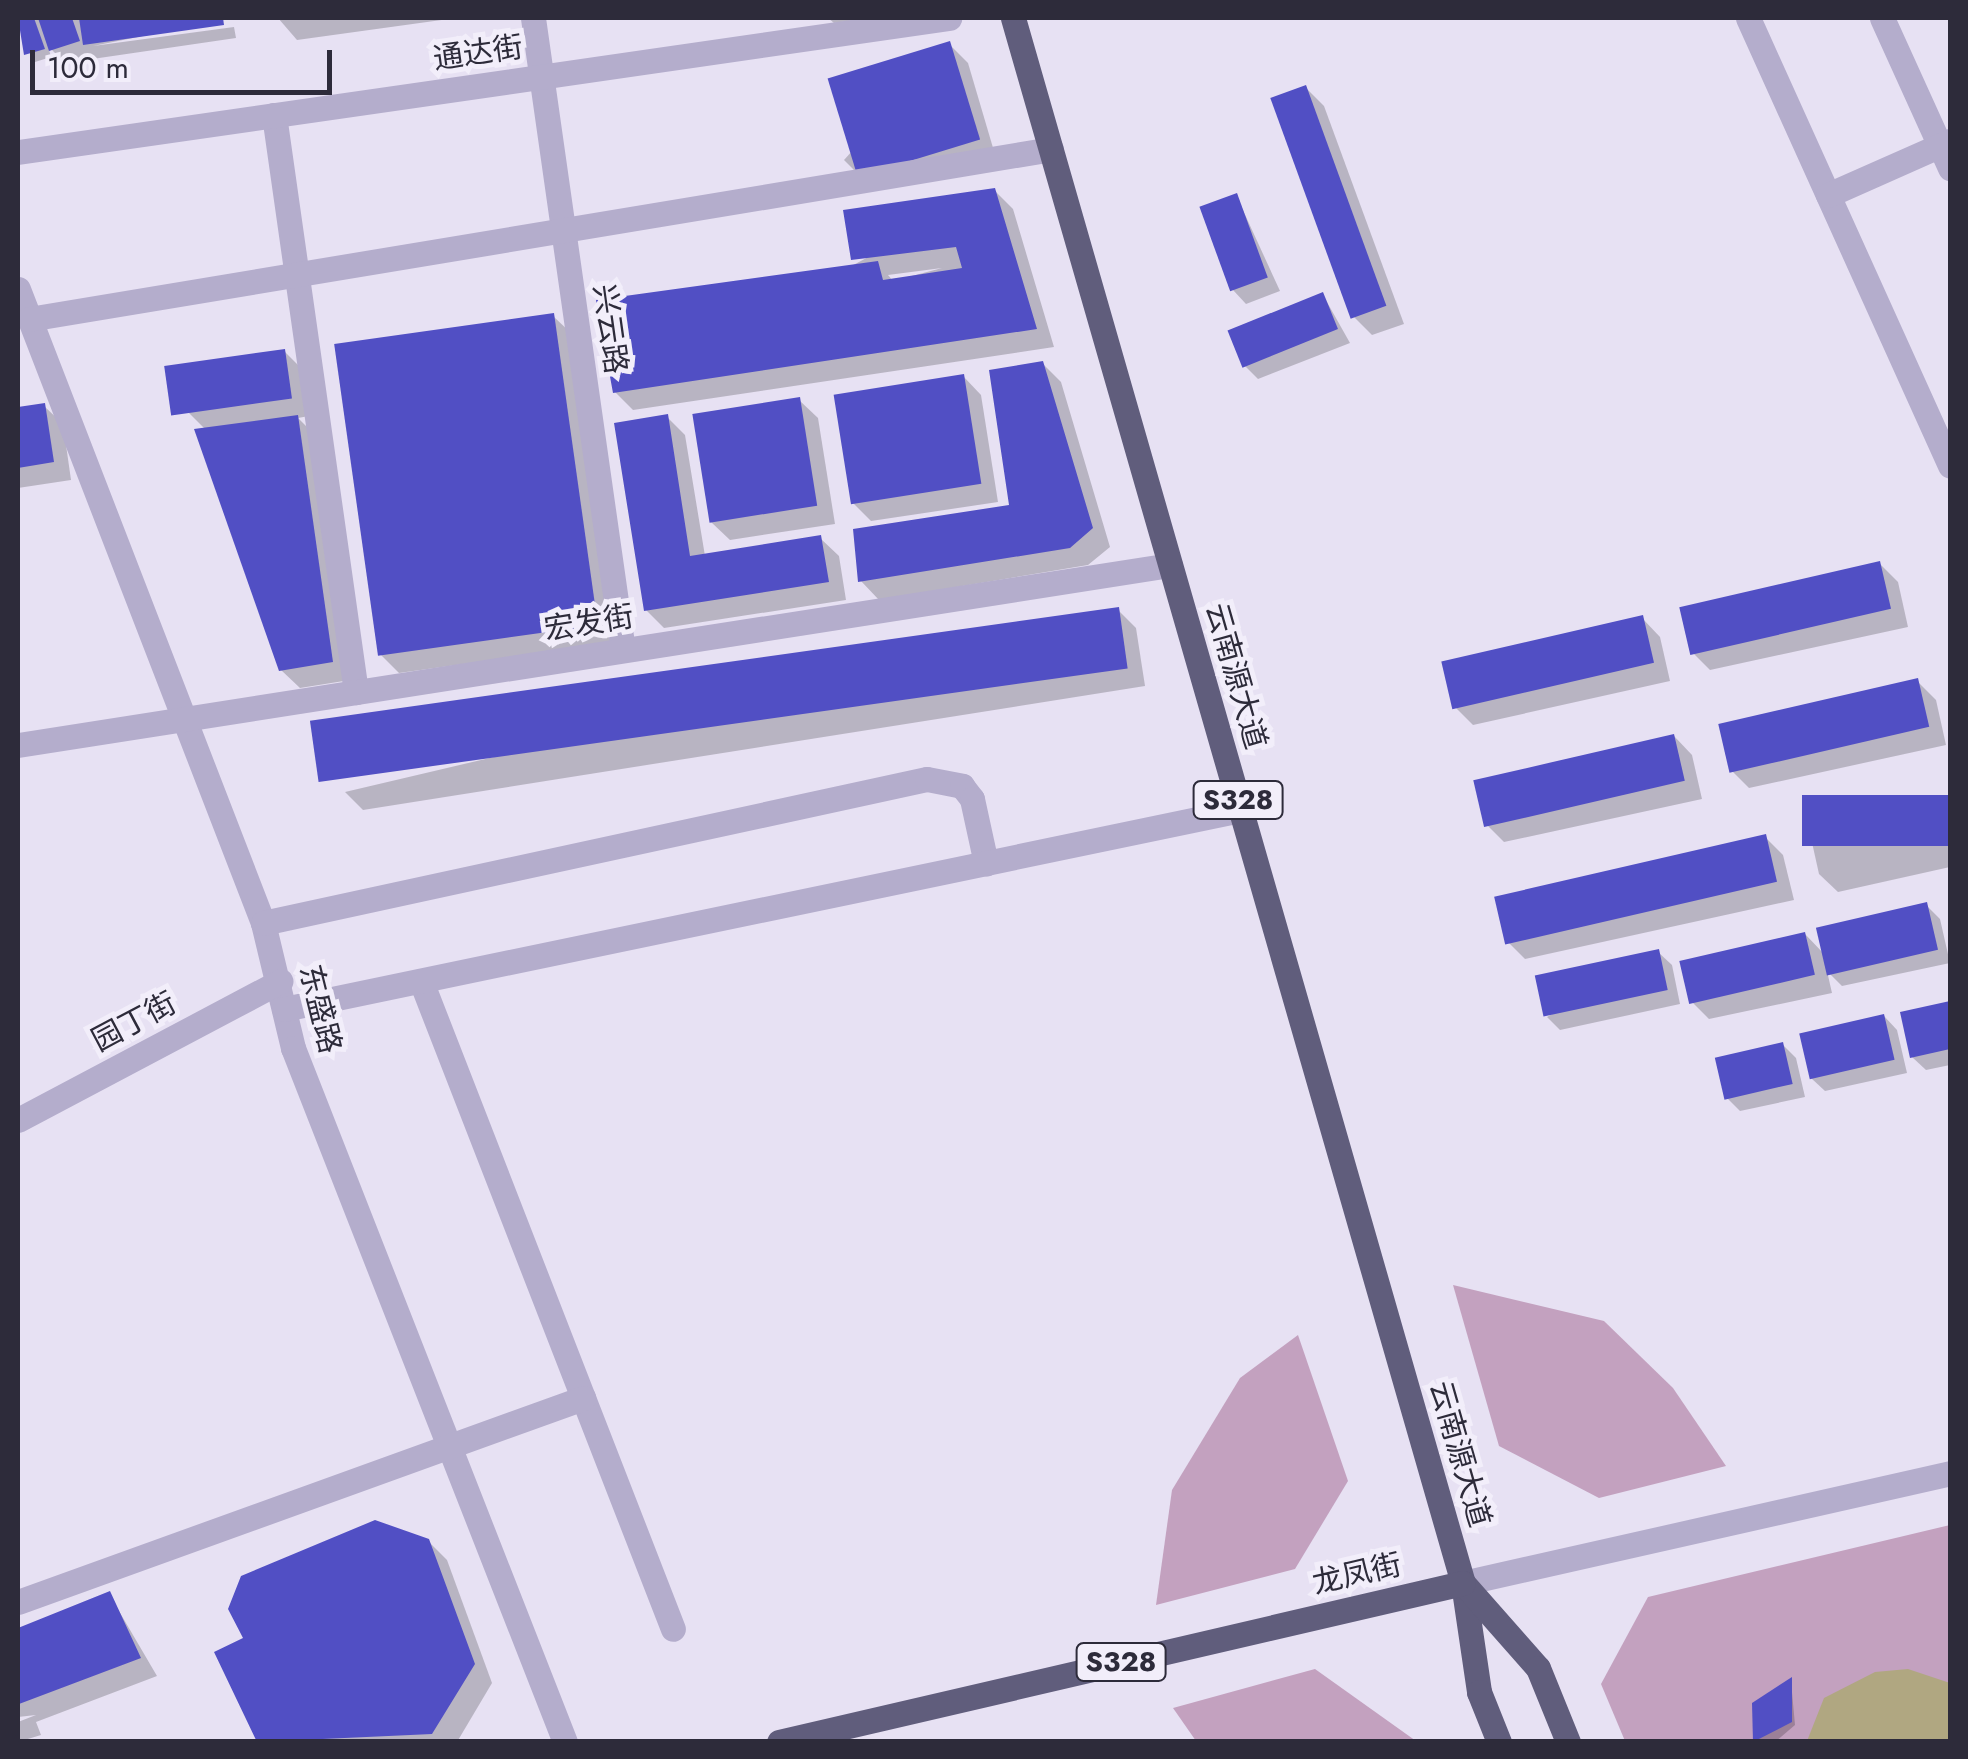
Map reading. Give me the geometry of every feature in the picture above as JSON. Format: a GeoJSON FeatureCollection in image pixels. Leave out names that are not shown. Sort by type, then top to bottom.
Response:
{"type":"FeatureCollection","features":[{"type":"Feature","properties":{"kind":"main road","name":"云南源大道"},"geometry":{"type":"LineString","coordinates":[[1013,18],[1463,1583],[1479,1692],[1499,1742]]}},
{"type":"Feature","properties":{"kind":"main road","name":"云南源大道"},"geometry":{"type":"LineString","coordinates":[[1463,1583],[1538,1668],[1568,1742]]}},
{"type":"Feature","properties":{"kind":"main road","name":"龙凤街"},"geometry":{"type":"LineString","coordinates":[[778,1742],[1463,1583]]}},
{"type":"Feature","properties":{"kind":"street","name":"兴云路"},"geometry":{"type":"LineString","coordinates":[[532,18],[622,650]]}},
{"type":"Feature","properties":{"kind":"street","name":"通达街"},"geometry":{"type":"LineString","coordinates":[[18,152],[948,18]]}},
{"type":"Feature","properties":{"kind":"street"},"geometry":{"type":"LineString","coordinates":[[1748,18],[1950,466]]}},
{"type":"Feature","properties":{"kind":"street"},"geometry":{"type":"LineString","coordinates":[[1828,194],[1947,152],[1882,18]]}},
{"type":"Feature","properties":{"kind":"street"},"geometry":{"type":"LineString","coordinates":[[274,116],[356,692]]}},
{"type":"Feature","properties":{"kind":"street"},"geometry":{"type":"LineString","coordinates":[[29,319],[1052,149]]}},
{"type":"Feature","properties":{"kind":"street","name":"东盛路"},"geometry":{"type":"LineString","coordinates":[[18,290],[262,924],[281,981],[284,1009],[446,1445],[565,1742]]}},
{"type":"Feature","properties":{"kind":"street","name":"宏发街"},"geometry":{"type":"LineString","coordinates":[[18,744],[1170,565]]}},
{"type":"Feature","properties":{"kind":"street"},"geometry":{"type":"LineString","coordinates":[[262,924],[927,779],[972,798],[986,863]]}},
{"type":"Feature","properties":{"kind":"street"},"geometry":{"type":"LineString","coordinates":[[284,1009],[1241,810]]}},
{"type":"Feature","properties":{"kind":"street","name":"园丁街"},"geometry":{"type":"LineString","coordinates":[[18,1120],[281,981]]}},
{"type":"Feature","properties":{"kind":"street"},"geometry":{"type":"LineString","coordinates":[[420,981],[673,1629]]}},
{"type":"Feature","properties":{"kind":"street"},"geometry":{"type":"LineString","coordinates":[[18,1602],[583,1398]]}},
{"type":"Feature","properties":{"kind":"street","name":"龙凤街"},"geometry":{"type":"LineString","coordinates":[[1463,1583],[1950,1473]]}},
{"type":"Feature","properties":{"kind":"shaded area"},"geometry":{"type":"Polygon","coordinates":[[[1453,1285],[1604,1321],[1673,1388],[1726,1466],[1599,1498],[1499,1446],[1453,1285]]]}},
{"type":"Feature","properties":{"kind":"shaded area"},"geometry":{"type":"Polygon","coordinates":[[[1298,1335],[1348,1481],[1295,1569],[1156,1605],[1172,1490],[1240,1378],[1298,1335]]]}},
{"type":"Feature","properties":{"kind":"shaded area"},"geometry":{"type":"Polygon","coordinates":[[[1950,1525],[1950,1741],[1625,1741],[1601,1684],[1648,1597],[1950,1525]]]}},
{"type":"Feature","properties":{"kind":"shaded area"},"geometry":{"type":"Polygon","coordinates":[[[1315,1669],[1416,1741],[1196,1741],[1173,1708],[1315,1669]]]}},
{"type":"Feature","properties":{"kind":"shaded area"},"geometry":{"type":"Polygon","coordinates":[[[1908,1669],[1950,1683],[1950,1741],[1807,1741],[1824,1698],[1875,1672],[1908,1669]]]}},
{"type":"Feature","properties":{"kind":"building"},"geometry":{"type":"Polygon","coordinates":[[[18,18],[34,18],[45,49],[24,55],[18,18]]]}},
{"type":"Feature","properties":{"kind":"building"},"geometry":{"type":"Polygon","coordinates":[[[38,18],[72,18],[80,41],[49,51],[38,18]]]}},
{"type":"Feature","properties":{"kind":"building"},"geometry":{"type":"Polygon","coordinates":[[[79,18],[223,18],[224,25],[83,45],[79,18]]]}},
{"type":"Feature","properties":{"kind":"building"},"geometry":{"type":"Polygon","coordinates":[[[950,41],[980,139],[858,177],[828,78],[950,41]]]}},
{"type":"Feature","properties":{"kind":"building"},"geometry":{"type":"Polygon","coordinates":[[[1306,85],[1386,306],[1351,319],[1270,98],[1306,85]]]}},
{"type":"Feature","properties":{"kind":"building"},"geometry":{"type":"Polygon","coordinates":[[[995,188],[1037,329],[613,393],[596,300],[878,261],[883,280],[962,268],[956,247],[851,260],[843,210],[995,188]]]}},
{"type":"Feature","properties":{"kind":"building"},"geometry":{"type":"Polygon","coordinates":[[[1237,193],[1268,278],[1230,291],[1199,207],[1237,193]]]}},
{"type":"Feature","properties":{"kind":"building"},"geometry":{"type":"Polygon","coordinates":[[[1323,292],[1338,329],[1242,368],[1228,331],[1323,292]]]}},
{"type":"Feature","properties":{"kind":"building"},"geometry":{"type":"Polygon","coordinates":[[[554,313],[598,625],[378,656],[334,344],[554,313]]]}},
{"type":"Feature","properties":{"kind":"building"},"geometry":{"type":"Polygon","coordinates":[[[285,349],[292,399],[171,415],[164,366],[285,349]]]}},
{"type":"Feature","properties":{"kind":"building"},"geometry":{"type":"Polygon","coordinates":[[[1043,361],[1093,528],[1070,548],[858,582],[853,529],[1009,505],[989,370],[1043,361]]]}},
{"type":"Feature","properties":{"kind":"building"},"geometry":{"type":"Polygon","coordinates":[[[964,374],[981,484],[851,504],[834,395],[964,374]]]}},
{"type":"Feature","properties":{"kind":"building"},"geometry":{"type":"Polygon","coordinates":[[[800,397],[817,506],[710,523],[692,414],[800,397]]]}},
{"type":"Feature","properties":{"kind":"building"},"geometry":{"type":"Polygon","coordinates":[[[45,403],[54,462],[18,468],[18,407],[45,403]]]}},
{"type":"Feature","properties":{"kind":"building"},"geometry":{"type":"Polygon","coordinates":[[[668,414],[690,556],[821,535],[829,582],[644,611],[614,423],[668,414]]]}},
{"type":"Feature","properties":{"kind":"building"},"geometry":{"type":"Polygon","coordinates":[[[298,415],[333,662],[279,671],[194,429],[298,415]]]}},
{"type":"Feature","properties":{"kind":"building"},"geometry":{"type":"Polygon","coordinates":[[[1880,561],[1891,609],[1690,655],[1679,607],[1880,561]]]}},
{"type":"Feature","properties":{"kind":"building"},"geometry":{"type":"Polygon","coordinates":[[[1119,607],[1128,668],[319,782],[310,721],[1119,607]]]}},
{"type":"Feature","properties":{"kind":"building"},"geometry":{"type":"Polygon","coordinates":[[[1643,615],[1654,663],[1452,709],[1441,662],[1643,615]]]}},
{"type":"Feature","properties":{"kind":"building"},"geometry":{"type":"Polygon","coordinates":[[[1918,678],[1929,727],[1730,773],[1718,724],[1918,678]]]}},
{"type":"Feature","properties":{"kind":"building"},"geometry":{"type":"Polygon","coordinates":[[[1674,734],[1685,781],[1484,827],[1473,780],[1674,734]]]}},
{"type":"Feature","properties":{"kind":"building"},"geometry":{"type":"Polygon","coordinates":[[[1802,795],[1950,795],[1950,846],[1802,846],[1802,795]]]}},
{"type":"Feature","properties":{"kind":"building"},"geometry":{"type":"Polygon","coordinates":[[[1766,834],[1777,882],[1505,945],[1494,897],[1766,834]]]}},
{"type":"Feature","properties":{"kind":"building"},"geometry":{"type":"Polygon","coordinates":[[[1927,902],[1938,950],[1827,975],[1816,928],[1927,902]]]}},
{"type":"Feature","properties":{"kind":"building"},"geometry":{"type":"Polygon","coordinates":[[[1805,932],[1815,975],[1689,1004],[1679,961],[1805,932]]]}},
{"type":"Feature","properties":{"kind":"building"},"geometry":{"type":"Polygon","coordinates":[[[1659,949],[1668,990],[1544,1016],[1535,975],[1659,949]]]}},
{"type":"Feature","properties":{"kind":"building"},"geometry":{"type":"Polygon","coordinates":[[[1950,1001],[1950,1049],[1910,1058],[1900,1012],[1950,1001]]]}},
{"type":"Feature","properties":{"kind":"building"},"geometry":{"type":"Polygon","coordinates":[[[1884,1014],[1895,1060],[1810,1079],[1799,1034],[1884,1014]]]}},
{"type":"Feature","properties":{"kind":"building"},"geometry":{"type":"Polygon","coordinates":[[[1783,1042],[1793,1084],[1724,1100],[1715,1058],[1783,1042]]]}},
{"type":"Feature","properties":{"kind":"building"},"geometry":{"type":"Polygon","coordinates":[[[375,1520],[429,1539],[475,1664],[432,1734],[257,1742],[214,1652],[243,1638],[228,1609],[241,1576],[375,1520]]]}},
{"type":"Feature","properties":{"kind":"building"},"geometry":{"type":"Polygon","coordinates":[[[110,1591],[141,1658],[19,1704],[18,1719],[18,1628],[110,1591]]]}},
{"type":"Feature","properties":{"kind":"building"},"geometry":{"type":"Polygon","coordinates":[[[1792,1677],[1792,1722],[1753,1742],[1752,1703],[1792,1677]]]}}]}
